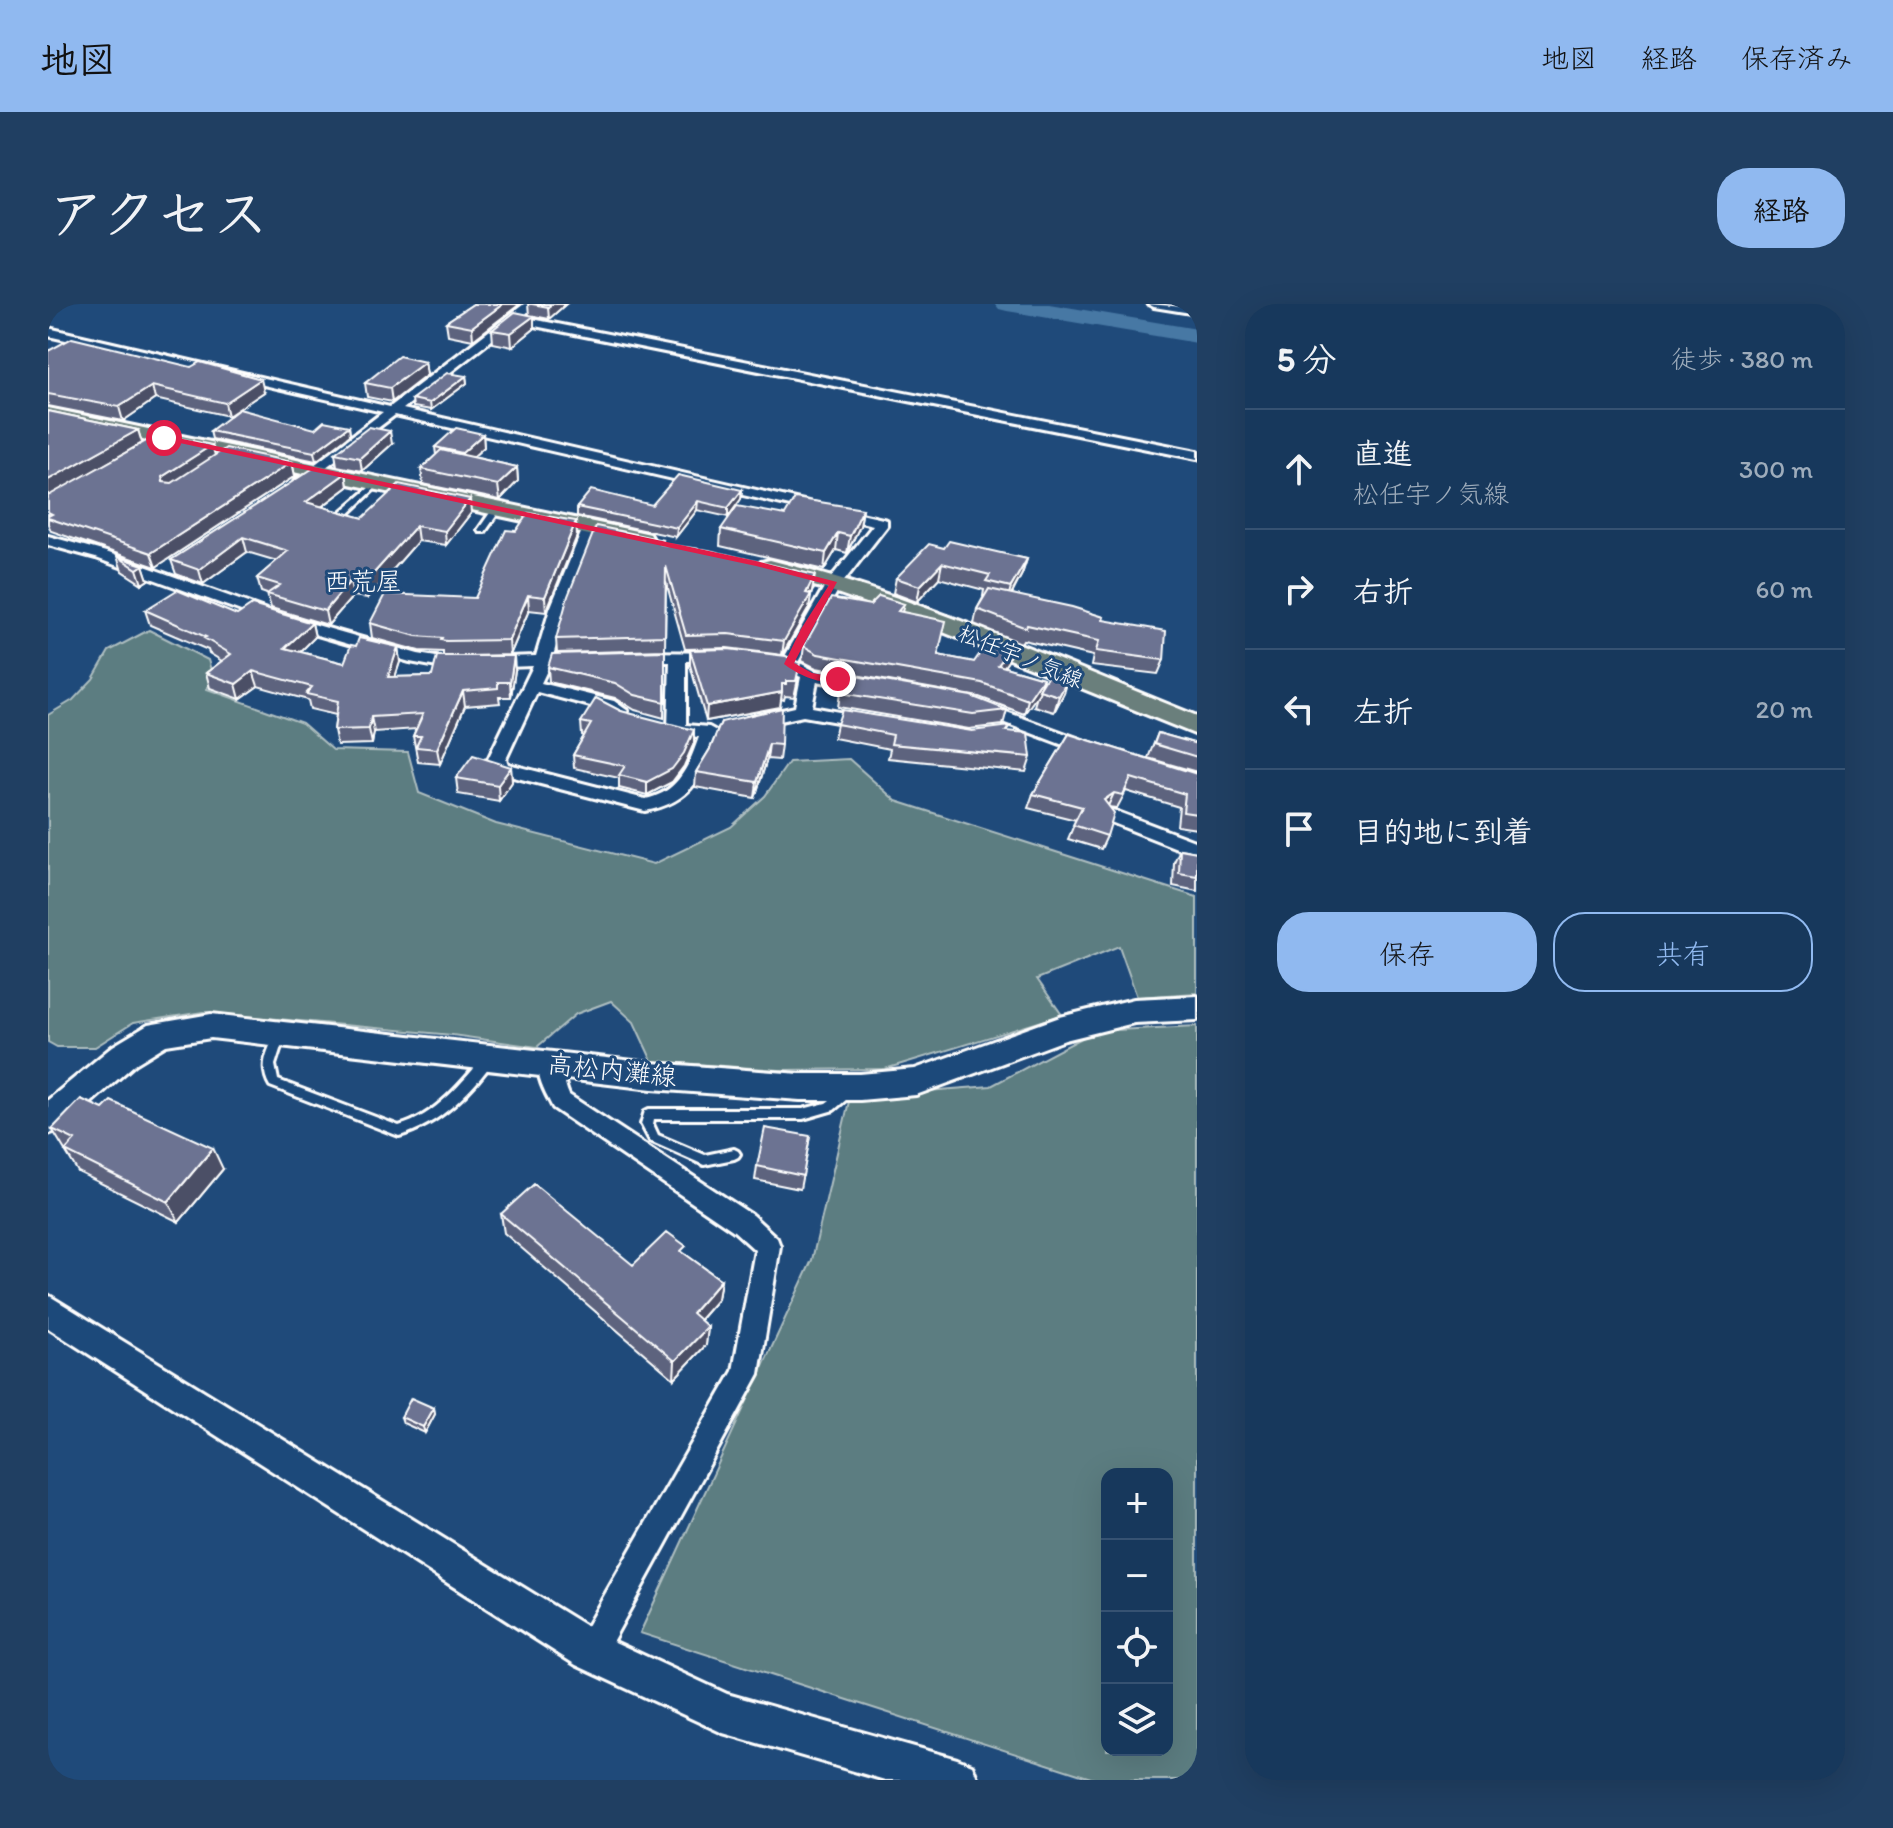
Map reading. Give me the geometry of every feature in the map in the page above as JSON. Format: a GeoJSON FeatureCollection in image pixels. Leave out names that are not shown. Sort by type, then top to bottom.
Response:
{"type":"FeatureCollection","features":[{"type":"Feature","properties":{"kind":"main road"},"geometry":{"type":"LineString","coordinates":[[51,417],[164,438],[228,457],[378,483],[665,544]]}},
{"type":"Feature","properties":{"kind":"main road","name":"松任宇ノ気線"},"geometry":{"type":"LineString","coordinates":[[741,560],[834,584],[915,612],[1197,726]]}},
{"type":"Feature","properties":{"kind":"main road","name":"高松内灘線"},"geometry":{"type":"LineString","coordinates":[[48,1120],[124,1055],[159,1034],[211,1026],[652,1076],[800,1087],[853,1087],[916,1082],[1060,1029],[1134,1011],[1197,1008]]}},
{"type":"Feature","properties":{"kind":"street"},"geometry":{"type":"LineString","coordinates":[[293,487],[531,304]]}},
{"type":"Feature","properties":{"kind":"street"},"geometry":{"type":"LineString","coordinates":[[1154,304],[1197,311]]}},
{"type":"Feature","properties":{"kind":"street"},"geometry":{"type":"LineString","coordinates":[[512,318],[1197,455]]}},
{"type":"Feature","properties":{"kind":"street"},"geometry":{"type":"LineString","coordinates":[[48,332],[882,523],[834,584],[789,664]]}},
{"type":"Feature","properties":{"kind":"street"},"geometry":{"type":"LineString","coordinates":[[139,453],[164,438]]}},
{"type":"Feature","properties":{"kind":"street"},"geometry":{"type":"LineString","coordinates":[[590,528],[558,609],[543,662],[497,759],[500,768],[645,805],[657,804],[692,779],[709,732]]}},
{"type":"Feature","properties":{"kind":"street"},"geometry":{"type":"LineString","coordinates":[[48,540],[164,572],[272,617],[416,659],[448,664],[750,657],[789,664],[810,675],[884,688]]}},
{"type":"Feature","properties":{"kind":"street"},"geometry":{"type":"LineString","coordinates":[[678,657],[671,728],[709,732],[730,724],[803,711],[879,724]]}},
{"type":"Feature","properties":{"kind":"street"},"geometry":{"type":"LineString","coordinates":[[803,711],[810,675]]}},
{"type":"Feature","properties":{"kind":"street"},"geometry":{"type":"LineString","coordinates":[[533,686],[608,705],[640,720]]}},
{"type":"Feature","properties":{"kind":"street"},"geometry":{"type":"LineString","coordinates":[[958,702],[1114,757]]}},
{"type":"Feature","properties":{"kind":"street"},"geometry":{"type":"LineString","coordinates":[[999,735],[1037,729]]}},
{"type":"Feature","properties":{"kind":"street"},"geometry":{"type":"LineString","coordinates":[[1110,815],[1197,849]]}},
{"type":"Feature","properties":{"kind":"street"},"geometry":{"type":"LineString","coordinates":[[550,1063],[552,1083],[561,1101],[743,1223],[768,1246],[746,1374],[590,1651]]}},
{"type":"Feature","properties":{"kind":"street"},"geometry":{"type":"LineString","coordinates":[[48,1310],[590,1651],[723,1713],[957,1780]]}},
{"type":"Feature","properties":{"kind":"lane"},"geometry":{"type":"LineString","coordinates":[[339,518],[378,483]]}},
{"type":"Feature","properties":{"kind":"lane"},"geometry":{"type":"LineString","coordinates":[[482,530],[497,509]]}},
{"type":"Feature","properties":{"kind":"lane"},"geometry":{"type":"LineString","coordinates":[[280,1033],[269,1065],[269,1076],[274,1083],[399,1131],[420,1126],[490,1057]]}},
{"type":"Feature","properties":{"kind":"lane"},"geometry":{"type":"LineString","coordinates":[[734,1154],[704,1160],[654,1138],[647,1124],[649,1114],[817,1113],[830,1107],[853,1087]]}},
{"type":"Feature","properties":{"kind":"green space"},"geometry":{"type":"Polygon","coordinates":[[[149,630],[208,660],[213,677],[207,689],[302,723],[333,750],[408,752],[419,793],[496,824],[654,864],[731,827],[765,796],[789,762],[849,759],[896,801],[1197,897],[1197,993],[1137,997],[1119,946],[1037,979],[1062,1015],[885,1069],[779,1070],[652,1061],[634,1022],[611,1001],[576,1014],[537,1047],[452,1035],[203,1012],[133,1023],[95,1047],[57,1047],[48,1042],[48,715],[73,700],[93,679],[109,651],[149,630]]]}},
{"type":"Feature","properties":{"kind":"green space"},"geometry":{"type":"Polygon","coordinates":[[[1197,1026],[1197,1780],[1097,1780],[640,1633],[812,1260],[850,1097],[991,1086],[1095,1031],[1197,1026]]]}},
{"type":"Feature","properties":{"kind":"building"},"geometry":{"type":"Polygon","coordinates":[[[473,304],[503,304],[472,327],[446,322],[473,304]]]}},
{"type":"Feature","properties":{"kind":"building"},"geometry":{"type":"Polygon","coordinates":[[[515,312],[534,316],[511,333],[492,330],[515,312]]]}},
{"type":"Feature","properties":{"kind":"building"},"geometry":{"type":"Polygon","coordinates":[[[72,338],[191,367],[200,362],[261,379],[225,403],[152,386],[119,407],[48,394],[48,351],[72,338]]]}},
{"type":"Feature","properties":{"kind":"building"},"geometry":{"type":"Polygon","coordinates":[[[399,356],[425,362],[390,388],[365,383],[399,356]]]}},
{"type":"Feature","properties":{"kind":"building"},"geometry":{"type":"Polygon","coordinates":[[[447,373],[466,376],[430,403],[412,399],[447,373]]]}},
{"type":"Feature","properties":{"kind":"building"},"geometry":{"type":"Polygon","coordinates":[[[239,409],[315,429],[324,421],[349,426],[314,452],[210,431],[239,409]]]}},
{"type":"Feature","properties":{"kind":"building"},"geometry":{"type":"Polygon","coordinates":[[[48,411],[138,430],[48,480],[48,411]]]}},
{"type":"Feature","properties":{"kind":"building"},"geometry":{"type":"Polygon","coordinates":[[[369,427],[390,431],[360,458],[335,453],[369,427]]]}},
{"type":"Feature","properties":{"kind":"building"},"geometry":{"type":"Polygon","coordinates":[[[456,428],[483,434],[462,453],[435,447],[456,428]]]}},
{"type":"Feature","properties":{"kind":"building"},"geometry":{"type":"Polygon","coordinates":[[[159,434],[212,445],[162,477],[163,482],[172,483],[226,448],[292,462],[151,553],[48,518],[52,514],[48,512],[48,496],[159,434]]]}},
{"type":"Feature","properties":{"kind":"building"},"geometry":{"type":"Polygon","coordinates":[[[441,450],[517,467],[498,485],[421,469],[441,450]]]}},
{"type":"Feature","properties":{"kind":"building"},"geometry":{"type":"Polygon","coordinates":[[[315,467],[346,473],[306,502],[363,518],[399,484],[470,499],[445,531],[416,526],[365,583],[350,581],[325,611],[267,594],[280,585],[257,578],[288,551],[243,537],[199,570],[171,560],[315,467]]]}},
{"type":"Feature","properties":{"kind":"building"},"geometry":{"type":"Polygon","coordinates":[[[678,475],[742,490],[728,508],[698,501],[677,528],[577,507],[591,490],[652,505],[678,475]]]}},
{"type":"Feature","properties":{"kind":"building"},"geometry":{"type":"Polygon","coordinates":[[[795,498],[863,509],[850,536],[838,533],[826,553],[721,529],[737,506],[785,515],[795,498]]]}},
{"type":"Feature","properties":{"kind":"building"},"geometry":{"type":"Polygon","coordinates":[[[528,513],[576,521],[545,597],[528,595],[509,640],[446,641],[370,623],[385,594],[475,598],[506,530],[516,531],[528,513]]]}},
{"type":"Feature","properties":{"kind":"building"},"geometry":{"type":"Polygon","coordinates":[[[596,526],[663,540],[661,544],[708,550],[815,575],[806,593],[811,594],[784,641],[728,634],[686,635],[666,566],[665,636],[556,639],[568,596],[596,526]]]}},
{"type":"Feature","properties":{"kind":"building"},"geometry":{"type":"Polygon","coordinates":[[[949,541],[1027,559],[1011,587],[986,581],[990,575],[942,563],[920,586],[896,578],[929,544],[944,548],[949,541]]]}},
{"type":"Feature","properties":{"kind":"building"},"geometry":{"type":"Polygon","coordinates":[[[117,556],[143,565],[137,569],[117,556]]]}},
{"type":"Feature","properties":{"kind":"building"},"geometry":{"type":"Polygon","coordinates":[[[989,589],[1072,607],[1104,617],[1103,620],[1166,631],[1164,660],[1096,651],[1099,641],[1027,625],[1026,628],[977,609],[989,589]]]}},
{"type":"Feature","properties":{"kind":"building"},"geometry":{"type":"Polygon","coordinates":[[[177,590],[237,615],[252,605],[312,623],[285,648],[344,663],[351,645],[356,646],[359,638],[398,647],[388,677],[432,676],[437,656],[514,656],[510,682],[498,682],[498,688],[463,691],[437,749],[416,747],[421,736],[413,736],[423,714],[371,717],[369,729],[334,730],[338,701],[306,694],[312,687],[253,671],[236,684],[206,673],[231,654],[206,637],[145,610],[177,590]]]}},
{"type":"Feature","properties":{"kind":"building"},"geometry":{"type":"Polygon","coordinates":[[[879,596],[904,604],[898,611],[946,621],[938,655],[974,662],[990,639],[1012,647],[998,665],[1043,678],[1028,700],[982,683],[818,654],[804,646],[831,598],[870,605],[879,596]]]}},
{"type":"Feature","properties":{"kind":"building"},"geometry":{"type":"Polygon","coordinates":[[[728,649],[786,656],[800,663],[796,681],[782,684],[782,692],[707,706],[690,650],[728,649]]]}},
{"type":"Feature","properties":{"kind":"building"},"geometry":{"type":"Polygon","coordinates":[[[665,651],[665,702],[635,695],[615,683],[548,667],[552,654],[665,651]]]}},
{"type":"Feature","properties":{"kind":"building"},"geometry":{"type":"Polygon","coordinates":[[[1050,672],[1069,677],[1059,696],[1039,690],[1050,672]]]}},
{"type":"Feature","properties":{"kind":"building"},"geometry":{"type":"Polygon","coordinates":[[[844,674],[971,696],[1007,710],[973,714],[840,693],[844,674]]]}},
{"type":"Feature","properties":{"kind":"building"},"geometry":{"type":"Polygon","coordinates":[[[596,698],[621,711],[694,730],[684,753],[672,769],[647,782],[619,775],[625,766],[573,755],[591,724],[581,722],[596,698]]]}},
{"type":"Feature","properties":{"kind":"building"},"geometry":{"type":"Polygon","coordinates":[[[782,708],[781,745],[769,744],[757,782],[696,772],[721,722],[782,708]]]}},
{"type":"Feature","properties":{"kind":"building"},"geometry":{"type":"Polygon","coordinates":[[[842,710],[972,731],[1010,726],[1006,731],[1028,733],[1031,757],[891,744],[893,735],[837,724],[842,710]]]}},
{"type":"Feature","properties":{"kind":"building"},"geometry":{"type":"Polygon","coordinates":[[[1158,733],[1197,744],[1197,757],[1154,744],[1158,733]]]}},
{"type":"Feature","properties":{"kind":"building"},"geometry":{"type":"Polygon","coordinates":[[[1069,734],[1197,774],[1197,814],[1183,812],[1185,794],[1131,778],[1123,795],[1114,793],[1104,800],[1114,813],[1107,836],[1073,825],[1082,807],[1033,794],[1069,734]]]}},
{"type":"Feature","properties":{"kind":"building"},"geometry":{"type":"Polygon","coordinates":[[[473,755],[511,767],[498,785],[456,778],[473,755]]]}},
{"type":"Feature","properties":{"kind":"building"},"geometry":{"type":"Polygon","coordinates":[[[1180,849],[1197,852],[1197,876],[1179,873],[1180,849]]]}},
{"type":"Feature","properties":{"kind":"building"},"geometry":{"type":"Polygon","coordinates":[[[81,1099],[103,1109],[111,1101],[213,1148],[168,1202],[65,1151],[75,1140],[52,1129],[81,1099]]]}},
{"type":"Feature","properties":{"kind":"building"},"geometry":{"type":"Polygon","coordinates":[[[765,1128],[810,1136],[803,1176],[757,1166],[765,1128]]]}},
{"type":"Feature","properties":{"kind":"building"},"geometry":{"type":"Polygon","coordinates":[[[534,1184],[633,1265],[667,1232],[686,1246],[681,1251],[721,1280],[692,1313],[708,1327],[675,1361],[501,1214],[534,1184]]]}},
{"type":"Feature","properties":{"kind":"building"},"geometry":{"type":"Polygon","coordinates":[[[411,1398],[434,1408],[423,1427],[401,1417],[411,1398]]]}},
{"type":"Feature","properties":{"kind":"waterway"},"geometry":{"type":"LineString","coordinates":[[1007,304],[1197,336]]}},
{"type":"Feature","properties":{"kind":"district","name":"西荒屋"},"geometry":{"type":"Point","coordinates":[363,581]}},
{"type":"Feature","properties":{"kind":"route"},"geometry":{"type":"LineString","coordinates":[[164,438],[796,572],[834,584],[789,664],[810,675],[838,679]]}}]}
